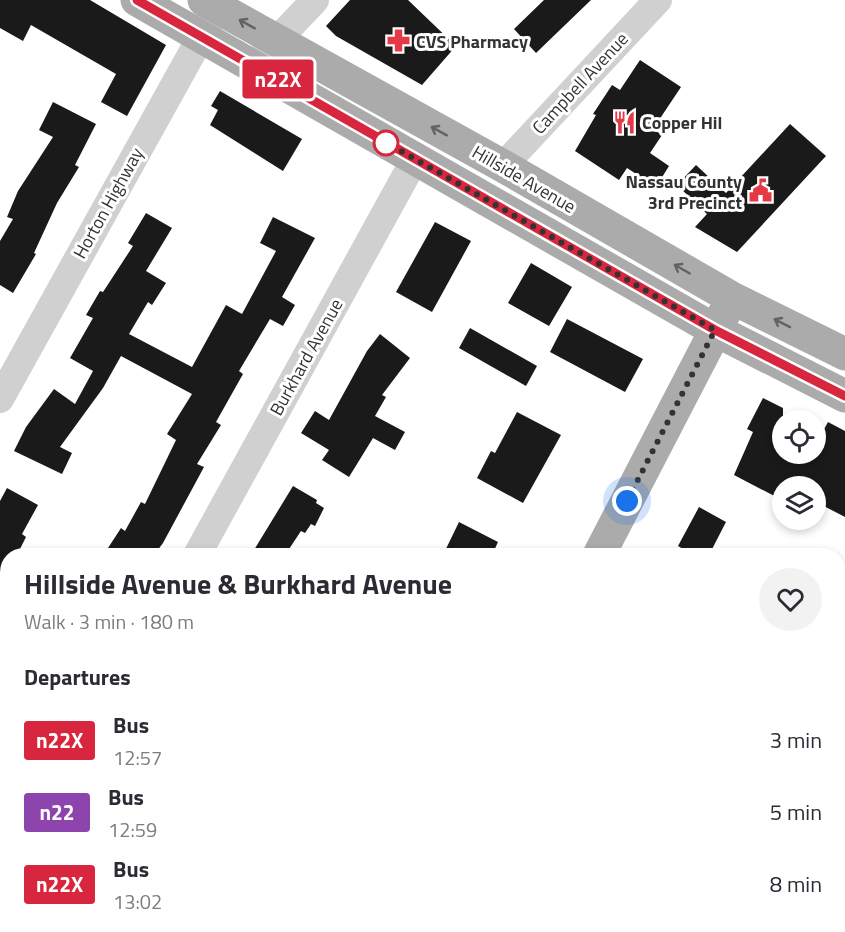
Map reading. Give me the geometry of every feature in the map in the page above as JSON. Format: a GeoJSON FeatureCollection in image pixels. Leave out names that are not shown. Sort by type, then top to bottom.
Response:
{"type":"FeatureCollection","features":[{"type":"Feature","properties":{"kind":"main road","name":"Hillside Avenue"},"geometry":{"type":"LineString","coordinates":[[137,0],[715,330],[845,396]]}},
{"type":"Feature","properties":{"kind":"main road","name":"Hillside Avenue"},"geometry":{"type":"LineString","coordinates":[[211,4],[502,166],[732,298],[845,354]]}},
{"type":"Feature","properties":{"kind":"main road"},"geometry":{"type":"LineString","coordinates":[[603,548],[732,298]]}},
{"type":"Feature","properties":{"kind":"street"},"geometry":{"type":"LineString","coordinates":[[253,65],[315,0]]}},
{"type":"Feature","properties":{"kind":"street","name":"Campbell Avenue"},"geometry":{"type":"LineString","coordinates":[[502,166],[658,0]]}},
{"type":"Feature","properties":{"kind":"street","name":"Horton Highway"},"geometry":{"type":"LineString","coordinates":[[0,399],[202,36],[211,4]]}},
{"type":"Feature","properties":{"kind":"street","name":"Burkhard Avenue"},"geometry":{"type":"LineString","coordinates":[[201,548],[415,159]]}},
{"type":"Feature","properties":{"kind":"building"},"geometry":{"type":"Polygon","coordinates":[[[0,0],[90,0],[166,45],[127,116],[101,102],[116,74],[31,25],[23,41],[0,28],[0,0]]]}},
{"type":"Feature","properties":{"kind":"building","name":"CVS Pharmacy"},"geometry":{"type":"Polygon","coordinates":[[[350,0],[408,0],[456,46],[422,85],[336,36],[326,26],[350,0]]]}},
{"type":"Feature","properties":{"kind":"building"},"geometry":{"type":"Polygon","coordinates":[[[544,0],[591,0],[536,53],[514,29],[544,0]]]}},
{"type":"Feature","properties":{"kind":"building","name":"Copper Hil"},"geometry":{"type":"Polygon","coordinates":[[[640,60],[681,87],[653,129],[662,135],[650,153],[669,166],[656,187],[627,168],[619,180],[575,151],[596,115],[593,114],[612,85],[620,90],[640,60]]]}},
{"type":"Feature","properties":{"kind":"building"},"geometry":{"type":"Polygon","coordinates":[[[220,91],[302,139],[283,171],[210,125],[218,110],[211,106],[220,91]]]}},
{"type":"Feature","properties":{"kind":"building"},"geometry":{"type":"Polygon","coordinates":[[[53,102],[96,124],[75,165],[79,167],[57,203],[34,253],[36,254],[13,293],[0,285],[0,241],[13,219],[7,217],[18,191],[53,137],[39,130],[53,102]]]}},
{"type":"Feature","properties":{"kind":"building","name":"Nassau County 3rd Precinct"},"geometry":{"type":"Polygon","coordinates":[[[790,124],[826,156],[737,252],[695,227],[707,214],[677,185],[696,165],[726,193],[790,124]]]}},
{"type":"Feature","properties":{"kind":"building"},"geometry":{"type":"Polygon","coordinates":[[[146,213],[172,228],[146,271],[166,283],[152,305],[148,302],[129,334],[192,367],[226,305],[242,314],[276,251],[260,243],[273,217],[315,238],[282,297],[295,305],[283,326],[270,319],[239,371],[243,374],[216,422],[221,425],[197,464],[204,467],[159,548],[108,548],[121,528],[125,531],[141,502],[145,504],[176,440],[167,434],[192,394],[121,356],[103,388],[60,447],[72,453],[62,474],[14,451],[26,427],[54,389],[75,404],[93,371],[70,358],[93,318],[86,315],[100,291],[103,292],[133,246],[128,243],[146,213]]]}},
{"type":"Feature","properties":{"kind":"building"},"geometry":{"type":"Polygon","coordinates":[[[435,222],[471,241],[432,312],[396,292],[435,222]]]}},
{"type":"Feature","properties":{"kind":"building"},"geometry":{"type":"Polygon","coordinates":[[[531,263],[572,287],[549,326],[508,303],[531,263]]]}},
{"type":"Feature","properties":{"kind":"building"},"geometry":{"type":"Polygon","coordinates":[[[567,319],[643,359],[625,392],[550,352],[567,319]]]}},
{"type":"Feature","properties":{"kind":"building"},"geometry":{"type":"Polygon","coordinates":[[[470,328],[537,366],[526,386],[459,348],[470,328]]]}},
{"type":"Feature","properties":{"kind":"building"},"geometry":{"type":"Polygon","coordinates":[[[380,334],[410,358],[382,395],[386,397],[375,416],[405,432],[395,450],[373,438],[349,477],[322,460],[329,450],[301,433],[315,411],[329,420],[367,351],[380,334]]]}},
{"type":"Feature","properties":{"kind":"building"},"geometry":{"type":"Polygon","coordinates":[[[763,398],[783,408],[783,410],[772,410],[772,464],[826,464],[826,426],[828,422],[845,431],[845,517],[826,507],[826,476],[772,476],[772,495],[734,475],[753,432],[747,429],[763,398]]]}},
{"type":"Feature","properties":{"kind":"building"},"geometry":{"type":"Polygon","coordinates":[[[517,412],[561,435],[523,503],[477,478],[491,451],[495,453],[517,412]]]}},
{"type":"Feature","properties":{"kind":"building"},"geometry":{"type":"Polygon","coordinates":[[[293,486],[317,500],[316,503],[324,508],[315,526],[311,524],[305,533],[301,531],[290,548],[255,548],[293,486]]]}},
{"type":"Feature","properties":{"kind":"building"},"geometry":{"type":"Polygon","coordinates":[[[7,488],[38,505],[22,534],[26,537],[20,548],[0,548],[0,501],[7,488]]]}},
{"type":"Feature","properties":{"kind":"building"},"geometry":{"type":"Polygon","coordinates":[[[699,507],[726,522],[713,548],[681,548],[678,546],[699,507]]]}},
{"type":"Feature","properties":{"kind":"building"},"geometry":{"type":"Polygon","coordinates":[[[459,522],[498,542],[495,548],[446,548],[459,522]]]}},
{"type":"Feature","properties":{"kind":"bus line","name":"n22X"},"geometry":{"type":"LineString","coordinates":[[137,0],[715,330],[845,396]]}},
{"type":"Feature","properties":{"kind":"place","name":"CVS Pharmacy"},"geometry":{"type":"Point","coordinates":[398,41]}},
{"type":"Feature","properties":{"kind":"place","name":"Copper Hil"},"geometry":{"type":"Point","coordinates":[624,122]}},
{"type":"Feature","properties":{"kind":"place","name":"Nassau County 3rd Precinct"},"geometry":{"type":"Point","coordinates":[760,191]}},
{"type":"Feature","properties":{"kind":"route"},"geometry":{"type":"LineString","coordinates":[[386,143],[380,139],[715,330],[627,501]]}}]}
